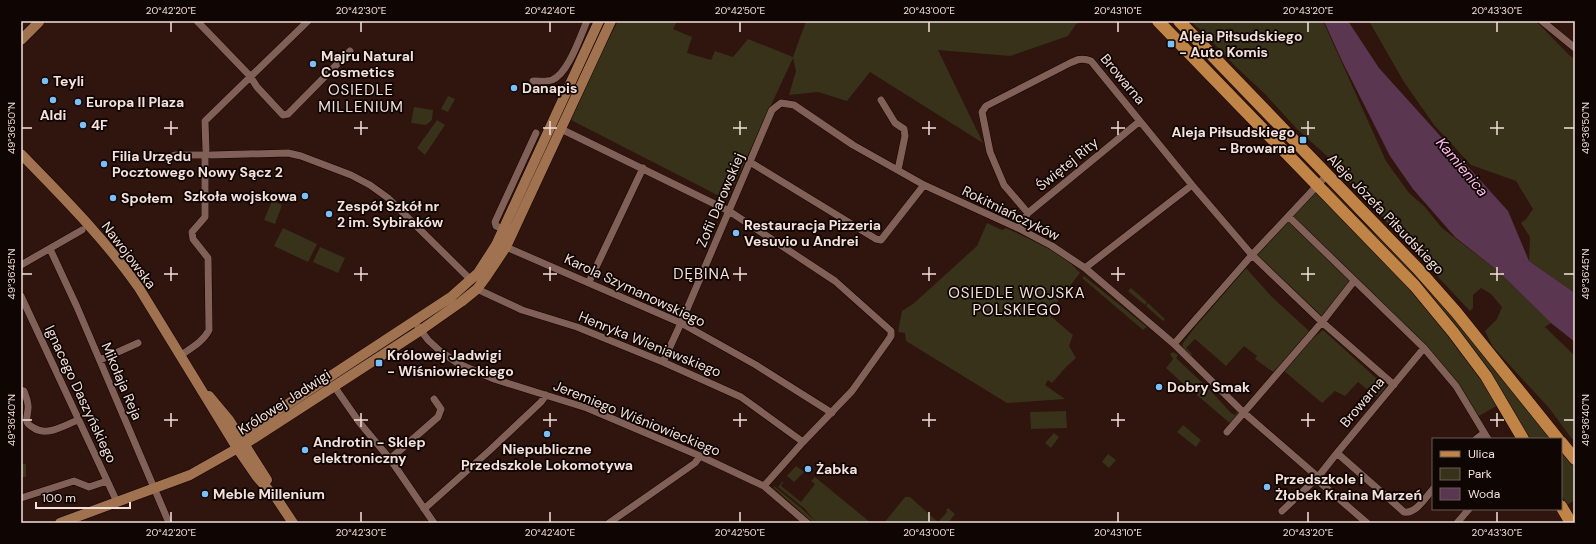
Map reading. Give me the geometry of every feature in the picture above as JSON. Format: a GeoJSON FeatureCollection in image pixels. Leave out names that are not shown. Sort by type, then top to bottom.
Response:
{"type":"FeatureCollection","features":[{"type":"Feature","properties":{"kind":"main road"},"geometry":{"type":"LineString","coordinates":[[21,32],[39,21]]}},
{"type":"Feature","properties":{"kind":"main road"},"geometry":{"type":"LineString","coordinates":[[21,40],[39,21]]}},
{"type":"Feature","properties":{"kind":"main road","name":"Królowej Jadwigi"},"geometry":{"type":"LineString","coordinates":[[60,523],[154,490],[190,475],[241,444],[255,431],[317,384],[451,297],[471,280],[482,266],[503,229],[599,21]]}},
{"type":"Feature","properties":{"kind":"main road","name":"Królowej Jadwigi"},"geometry":{"type":"LineString","coordinates":[[255,431],[334,386],[421,330],[477,289],[506,247],[611,21]]}},
{"type":"Feature","properties":{"kind":"main road","name":"Aleje Józefa Piłsudskiego"},"geometry":{"type":"LineString","coordinates":[[1158,21],[1415,286],[1453,332],[1486,376],[1522,438]]}},
{"type":"Feature","properties":{"kind":"main road","name":"Aleje Józefa Piłsudskiego"},"geometry":{"type":"LineString","coordinates":[[1179,21],[1418,269],[1456,312],[1557,438]]}},
{"type":"Feature","properties":{"kind":"main road","name":"Nawojowska"},"geometry":{"type":"LineString","coordinates":[[21,154],[86,221],[139,288],[216,416],[254,459],[293,523]]}},
{"type":"Feature","properties":{"kind":"main road","name":"Nawojowska"},"geometry":{"type":"LineString","coordinates":[[198,384],[229,420],[257,477],[277,499]]}},
{"type":"Feature","properties":{"kind":"main road"},"geometry":{"type":"LineString","coordinates":[[229,420],[255,431],[254,459]]}},
{"type":"Feature","properties":{"kind":"main road"},"geometry":{"type":"LineString","coordinates":[[1562,443],[1575,460]]}},
{"type":"Feature","properties":{"kind":"main road"},"geometry":{"type":"LineString","coordinates":[[1562,508],[1570,520]]}},
{"type":"Feature","properties":{"kind":"street"},"geometry":{"type":"LineString","coordinates":[[197,21],[250,76],[257,87],[283,115],[288,114],[350,51]]}},
{"type":"Feature","properties":{"kind":"street"},"geometry":{"type":"LineString","coordinates":[[308,21],[205,121],[208,153],[288,153],[301,156],[370,185],[388,198],[471,280]]}},
{"type":"Feature","properties":{"kind":"street"},"geometry":{"type":"LineString","coordinates":[[532,81],[551,81],[561,75],[587,21]]}},
{"type":"Feature","properties":{"kind":"street"},"geometry":{"type":"LineString","coordinates":[[1542,21],[1575,48]]}},
{"type":"Feature","properties":{"kind":"street","name":"Browarna"},"geometry":{"type":"LineString","coordinates":[[1028,213],[1004,185],[990,152],[982,112],[986,106],[1068,64],[1079,59],[1085,58],[1091,60],[1192,185],[1252,254],[1322,322],[1394,385]]}},
{"type":"Feature","properties":{"kind":"street"},"geometry":{"type":"LineString","coordinates":[[881,100],[895,123],[904,129],[905,136],[898,170]]}},
{"type":"Feature","properties":{"kind":"street","name":"Zofii Darowskiej"},"geometry":{"type":"LineString","coordinates":[[663,362],[772,110],[781,103],[794,105],[810,118]]}},
{"type":"Feature","properties":{"kind":"street","name":"Rokitniańczyków"},"geometry":{"type":"LineString","coordinates":[[810,118],[853,145],[924,185],[1018,228],[1052,246],[1085,268],[1174,344],[1243,412],[1367,523]]}},
{"type":"Feature","properties":{"kind":"street","name":"Świętej Rity"},"geometry":{"type":"LineString","coordinates":[[1028,213],[1140,121]]}},
{"type":"Feature","properties":{"kind":"street"},"geometry":{"type":"LineString","coordinates":[[561,129],[729,211],[835,281],[891,331],[891,336],[864,375],[832,413],[803,442],[764,486]]}},
{"type":"Feature","properties":{"kind":"street"},"geometry":{"type":"LineString","coordinates":[[515,228],[503,229],[496,226],[495,222],[536,133]]}},
{"type":"Feature","properties":{"kind":"street"},"geometry":{"type":"LineString","coordinates":[[166,159],[175,155],[205,155],[205,217],[192,232],[193,239],[208,258],[209,330],[206,337],[180,356]]}},
{"type":"Feature","properties":{"kind":"street"},"geometry":{"type":"LineString","coordinates":[[750,162],[876,239],[881,240],[924,185]]}},
{"type":"Feature","properties":{"kind":"street"},"geometry":{"type":"LineString","coordinates":[[589,282],[642,168]]}},
{"type":"Feature","properties":{"kind":"street"},"geometry":{"type":"LineString","coordinates":[[1174,344],[1252,254],[1327,175]]}},
{"type":"Feature","properties":{"kind":"street"},"geometry":{"type":"LineString","coordinates":[[1085,268],[1192,185]]}},
{"type":"Feature","properties":{"kind":"street"},"geometry":{"type":"LineString","coordinates":[[1018,228],[1028,213]]}},
{"type":"Feature","properties":{"kind":"street"},"geometry":{"type":"LineString","coordinates":[[1289,216],[1424,348],[1456,386],[1486,436]]}},
{"type":"Feature","properties":{"kind":"street"},"geometry":{"type":"LineString","coordinates":[[503,229],[506,247]]}},
{"type":"Feature","properties":{"kind":"street"},"geometry":{"type":"LineString","coordinates":[[21,265],[82,230]]}},
{"type":"Feature","properties":{"kind":"street","name":"Karola Szymanowskiego"},"geometry":{"type":"LineString","coordinates":[[506,247],[681,323],[756,365],[832,413]]}},
{"type":"Feature","properties":{"kind":"street","name":"Mikołaja Reja"},"geometry":{"type":"LineString","coordinates":[[50,249],[100,360],[169,523]]}},
{"type":"Feature","properties":{"kind":"street"},"geometry":{"type":"LineString","coordinates":[[1227,432],[1322,322],[1354,281]]}},
{"type":"Feature","properties":{"kind":"street","name":"Henryka Wieniawskiego"},"geometry":{"type":"LineString","coordinates":[[477,289],[522,310],[577,327],[663,362],[742,397],[803,442]]}},
{"type":"Feature","properties":{"kind":"street","name":"Ignacego Daszyńskiego"},"geometry":{"type":"LineString","coordinates":[[21,296],[117,502]]}},
{"type":"Feature","properties":{"kind":"street","name":"Jeremiego Wiśniowieckiego"},"geometry":{"type":"LineString","coordinates":[[414,321],[428,340],[440,351],[459,364],[494,379],[587,408],[700,456],[764,486],[807,523]]}},
{"type":"Feature","properties":{"kind":"street"},"geometry":{"type":"LineString","coordinates":[[100,360],[138,343]]}},
{"type":"Feature","properties":{"kind":"street","name":"Browarna"},"geometry":{"type":"LineString","coordinates":[[1282,511],[1317,478],[1336,453],[1424,348]]}},
{"type":"Feature","properties":{"kind":"street"},"geometry":{"type":"LineString","coordinates":[[334,386],[337,377],[345,366]]}},
{"type":"Feature","properties":{"kind":"street"},"geometry":{"type":"LineString","coordinates":[[317,384],[334,386],[359,422],[390,460],[434,523]]}},
{"type":"Feature","properties":{"kind":"street"},"geometry":{"type":"LineString","coordinates":[[21,390],[24,391],[28,403],[24,421],[42,432],[48,432],[78,420]]}},
{"type":"Feature","properties":{"kind":"street"},"geometry":{"type":"LineString","coordinates":[[424,509],[541,402],[546,394]]}},
{"type":"Feature","properties":{"kind":"street"},"geometry":{"type":"LineString","coordinates":[[390,460],[438,417],[441,409],[434,399]]}},
{"type":"Feature","properties":{"kind":"street"},"geometry":{"type":"LineString","coordinates":[[1336,453],[1404,512],[1409,513],[1414,511],[1432,490]]}},
{"type":"Feature","properties":{"kind":"street"},"geometry":{"type":"LineString","coordinates":[[609,523],[696,464],[700,456]]}},
{"type":"Feature","properties":{"kind":"street"},"geometry":{"type":"LineString","coordinates":[[21,498],[74,481],[89,487],[107,481]]}},
{"type":"Feature","properties":{"kind":"street"},"geometry":{"type":"LineString","coordinates":[[1457,523],[1468,510]]}},
{"type":"Feature","properties":{"kind":"green space"},"geometry":{"type":"Polygon","coordinates":[[[618,21],[677,21],[673,29],[692,37],[687,53],[711,60],[715,51],[733,57],[748,39],[793,57],[806,21],[1082,21],[1076,24],[1068,36],[1010,56],[938,50],[983,143],[870,72],[847,101],[818,92],[789,95],[796,71],[793,58],[727,200],[571,120],[600,56],[618,21]]]}},
{"type":"Feature","properties":{"kind":"green space"},"geometry":{"type":"Polygon","coordinates":[[[1190,21],[1323,21],[1386,161],[1409,193],[1424,206],[1442,228],[1498,271],[1551,323],[1545,327],[1575,356],[1575,439],[1572,439],[1549,408],[1493,347],[1485,331],[1497,319],[1502,307],[1491,294],[1481,288],[1473,295],[1473,308],[1470,311],[1347,180],[1328,157],[1297,129],[1265,94],[1190,21]]]}},
{"type":"Feature","properties":{"kind":"green space"},"geometry":{"type":"Polygon","coordinates":[[[1369,21],[1536,21],[1569,55],[1575,59],[1575,293],[1529,261],[1530,237],[1521,223],[1533,209],[1516,181],[1471,165],[1434,125],[1404,82],[1369,21]]]}},
{"type":"Feature","properties":{"kind":"green space"},"geometry":{"type":"Polygon","coordinates":[[[448,96],[455,99],[448,112],[441,109],[448,96]]]}},
{"type":"Feature","properties":{"kind":"green space"},"geometry":{"type":"Polygon","coordinates":[[[414,107],[433,110],[432,120],[426,125],[411,123],[414,107]]]}},
{"type":"Feature","properties":{"kind":"green space"},"geometry":{"type":"Polygon","coordinates":[[[437,120],[445,125],[425,155],[417,148],[437,120]]]}},
{"type":"Feature","properties":{"kind":"green space"},"geometry":{"type":"Polygon","coordinates":[[[1318,185],[1437,313],[1502,403],[1475,418],[1456,386],[1354,281],[1322,322],[1252,255],[1318,185]]]}},
{"type":"Feature","properties":{"kind":"green space"},"geometry":{"type":"Polygon","coordinates":[[[1326,186],[1328,186],[1373,233],[1391,248],[1439,299],[1551,438],[1528,438],[1489,372],[1326,186]]]}},
{"type":"Feature","properties":{"kind":"green space"},"geometry":{"type":"Polygon","coordinates":[[[272,201],[282,205],[275,224],[264,220],[272,201]]]}},
{"type":"Feature","properties":{"kind":"green space"},"geometry":{"type":"Polygon","coordinates":[[[987,223],[1002,230],[1006,228],[1046,247],[1064,258],[1080,273],[1048,314],[1073,335],[1069,346],[1076,358],[1052,383],[1048,380],[1045,385],[1065,399],[1007,403],[906,341],[905,333],[898,332],[902,311],[913,304],[977,246],[987,223]]]}},
{"type":"Feature","properties":{"kind":"green space"},"geometry":{"type":"Polygon","coordinates":[[[283,228],[317,244],[308,262],[274,246],[283,228]]]}},
{"type":"Feature","properties":{"kind":"green space"},"geometry":{"type":"Polygon","coordinates":[[[320,247],[345,258],[338,273],[313,262],[320,247]]]}},
{"type":"Feature","properties":{"kind":"green space"},"geometry":{"type":"Polygon","coordinates":[[[1246,268],[1272,297],[1309,331],[1287,358],[1273,372],[1255,359],[1257,356],[1244,346],[1226,366],[1195,339],[1186,348],[1192,354],[1190,357],[1182,349],[1183,343],[1195,327],[1246,268]]]}},
{"type":"Feature","properties":{"kind":"green space"},"geometry":{"type":"Polygon","coordinates":[[[1084,276],[1147,327],[1143,330],[1082,278],[1084,276]]]}},
{"type":"Feature","properties":{"kind":"green space"},"geometry":{"type":"Polygon","coordinates":[[[1131,288],[1147,302],[1145,305],[1128,291],[1131,288]]]}},
{"type":"Feature","properties":{"kind":"green space"},"geometry":{"type":"Polygon","coordinates":[[[1148,303],[1165,319],[1163,321],[1146,306],[1148,303]]]}},
{"type":"Feature","properties":{"kind":"green space"},"geometry":{"type":"Polygon","coordinates":[[[1323,330],[1386,387],[1377,397],[1358,382],[1345,396],[1335,391],[1322,403],[1284,371],[1308,342],[1323,330]]]}},
{"type":"Feature","properties":{"kind":"green space"},"geometry":{"type":"Polygon","coordinates":[[[1173,352],[1178,355],[1176,358],[1211,391],[1231,413],[1235,415],[1237,412],[1238,413],[1232,425],[1197,395],[1197,393],[1190,387],[1189,389],[1166,368],[1173,359],[1170,354],[1173,352]]]}},
{"type":"Feature","properties":{"kind":"green space"},"geometry":{"type":"Polygon","coordinates":[[[1066,411],[1067,428],[1031,429],[1030,412],[1066,411]]]}},
{"type":"Feature","properties":{"kind":"green space"},"geometry":{"type":"Polygon","coordinates":[[[1183,425],[1201,440],[1196,447],[1177,432],[1183,425]]]}},
{"type":"Feature","properties":{"kind":"green space"},"geometry":{"type":"Polygon","coordinates":[[[1054,433],[1059,437],[1051,448],[1045,443],[1054,433]]]}},
{"type":"Feature","properties":{"kind":"green space"},"geometry":{"type":"Polygon","coordinates":[[[1562,452],[1575,468],[1575,500],[1567,505],[1562,497],[1562,452]]]}},
{"type":"Feature","properties":{"kind":"green space"},"geometry":{"type":"Polygon","coordinates":[[[1108,454],[1116,460],[1109,468],[1102,462],[1108,454]]]}},
{"type":"Feature","properties":{"kind":"green space"},"geometry":{"type":"Polygon","coordinates":[[[21,464],[26,464],[26,477],[21,477],[21,464]]]}},
{"type":"Feature","properties":{"kind":"green space"},"geometry":{"type":"Polygon","coordinates":[[[796,466],[804,472],[794,482],[787,476],[796,466]]]}},
{"type":"Feature","properties":{"kind":"green space"},"geometry":{"type":"Polygon","coordinates":[[[815,477],[871,523],[813,523],[774,488],[774,486],[815,521],[805,509],[778,487],[783,481],[781,486],[801,502],[815,484],[811,481],[815,477]]]}},
{"type":"Feature","properties":{"kind":"green space"},"geometry":{"type":"Polygon","coordinates":[[[905,497],[910,497],[938,522],[947,512],[946,510],[948,508],[955,514],[948,523],[884,523],[905,497]]]}},
{"type":"Feature","properties":{"kind":"water","name":"Kamienica"},"geometry":{"type":"Polygon","coordinates":[[[1324,21],[1348,21],[1379,68],[1508,211],[1529,261],[1575,293],[1575,342],[1551,323],[1498,271],[1455,237],[1413,189],[1390,156],[1342,61],[1324,21]]]}},
{"type":"Feature","properties":{"kind":"place","name":"Aleja Piłsudskiego - Auto Komis"},"geometry":{"type":"Point","coordinates":[1171,44]}},
{"type":"Feature","properties":{"kind":"place","name":"Majru Natural Cosmetics"},"geometry":{"type":"Point","coordinates":[313,64]}},
{"type":"Feature","properties":{"kind":"place","name":"Teyli"},"geometry":{"type":"Point","coordinates":[45,81]}},
{"type":"Feature","properties":{"kind":"place","name":"Danapis"},"geometry":{"type":"Point","coordinates":[514,88]}},
{"type":"Feature","properties":{"kind":"place","name":"Aldi"},"geometry":{"type":"Point","coordinates":[53,100]}},
{"type":"Feature","properties":{"kind":"place","name":"Europa II Plaza"},"geometry":{"type":"Point","coordinates":[78,102]}},
{"type":"Feature","properties":{"kind":"place","name":"4F"},"geometry":{"type":"Point","coordinates":[83,125]}},
{"type":"Feature","properties":{"kind":"place","name":"Aleja Piłsudskiego - Browarna"},"geometry":{"type":"Point","coordinates":[1303,140]}},
{"type":"Feature","properties":{"kind":"place","name":"Filia Urzędu Pocztowego Nowy Sącz 2"},"geometry":{"type":"Point","coordinates":[104,164]}},
{"type":"Feature","properties":{"kind":"place","name":"Szkoła wojskowa"},"geometry":{"type":"Point","coordinates":[305,196]}},
{"type":"Feature","properties":{"kind":"place","name":"Społem"},"geometry":{"type":"Point","coordinates":[113,198]}},
{"type":"Feature","properties":{"kind":"place","name":"Zespół Szkół nr 2 im. Sybiraków"},"geometry":{"type":"Point","coordinates":[329,214]}},
{"type":"Feature","properties":{"kind":"place","name":"Restauracja Pizzeria Vesuvio u Andrei"},"geometry":{"type":"Point","coordinates":[736,233]}},
{"type":"Feature","properties":{"kind":"place","name":"Królowej Jadwigi - Wiśniowieckiego"},"geometry":{"type":"Point","coordinates":[379,363]}},
{"type":"Feature","properties":{"kind":"place","name":"Dobry Smak"},"geometry":{"type":"Point","coordinates":[1159,387]}},
{"type":"Feature","properties":{"kind":"place","name":"Niepubliczne Przedszkole Lokomotywa"},"geometry":{"type":"Point","coordinates":[547,434]}},
{"type":"Feature","properties":{"kind":"place","name":"Androtin - Sklep elektroniczny"},"geometry":{"type":"Point","coordinates":[305,450]}},
{"type":"Feature","properties":{"kind":"place","name":"Żabka"},"geometry":{"type":"Point","coordinates":[808,469]}},
{"type":"Feature","properties":{"kind":"place","name":"Przedszkole i Żłobek Kraina Marzeń"},"geometry":{"type":"Point","coordinates":[1267,487]}},
{"type":"Feature","properties":{"kind":"place","name":"Meble Millenium"},"geometry":{"type":"Point","coordinates":[205,494]}},
{"type":"Feature","properties":{"kind":"district","name":"OSIEDLE MILLENIUM"},"geometry":{"type":"Point","coordinates":[361,98]}},
{"type":"Feature","properties":{"kind":"district","name":"DĘBINA"},"geometry":{"type":"Point","coordinates":[702,274]}},
{"type":"Feature","properties":{"kind":"district","name":"OSIEDLE WOJSKA POLSKIEGO"},"geometry":{"type":"Point","coordinates":[1017,302]}}]}
